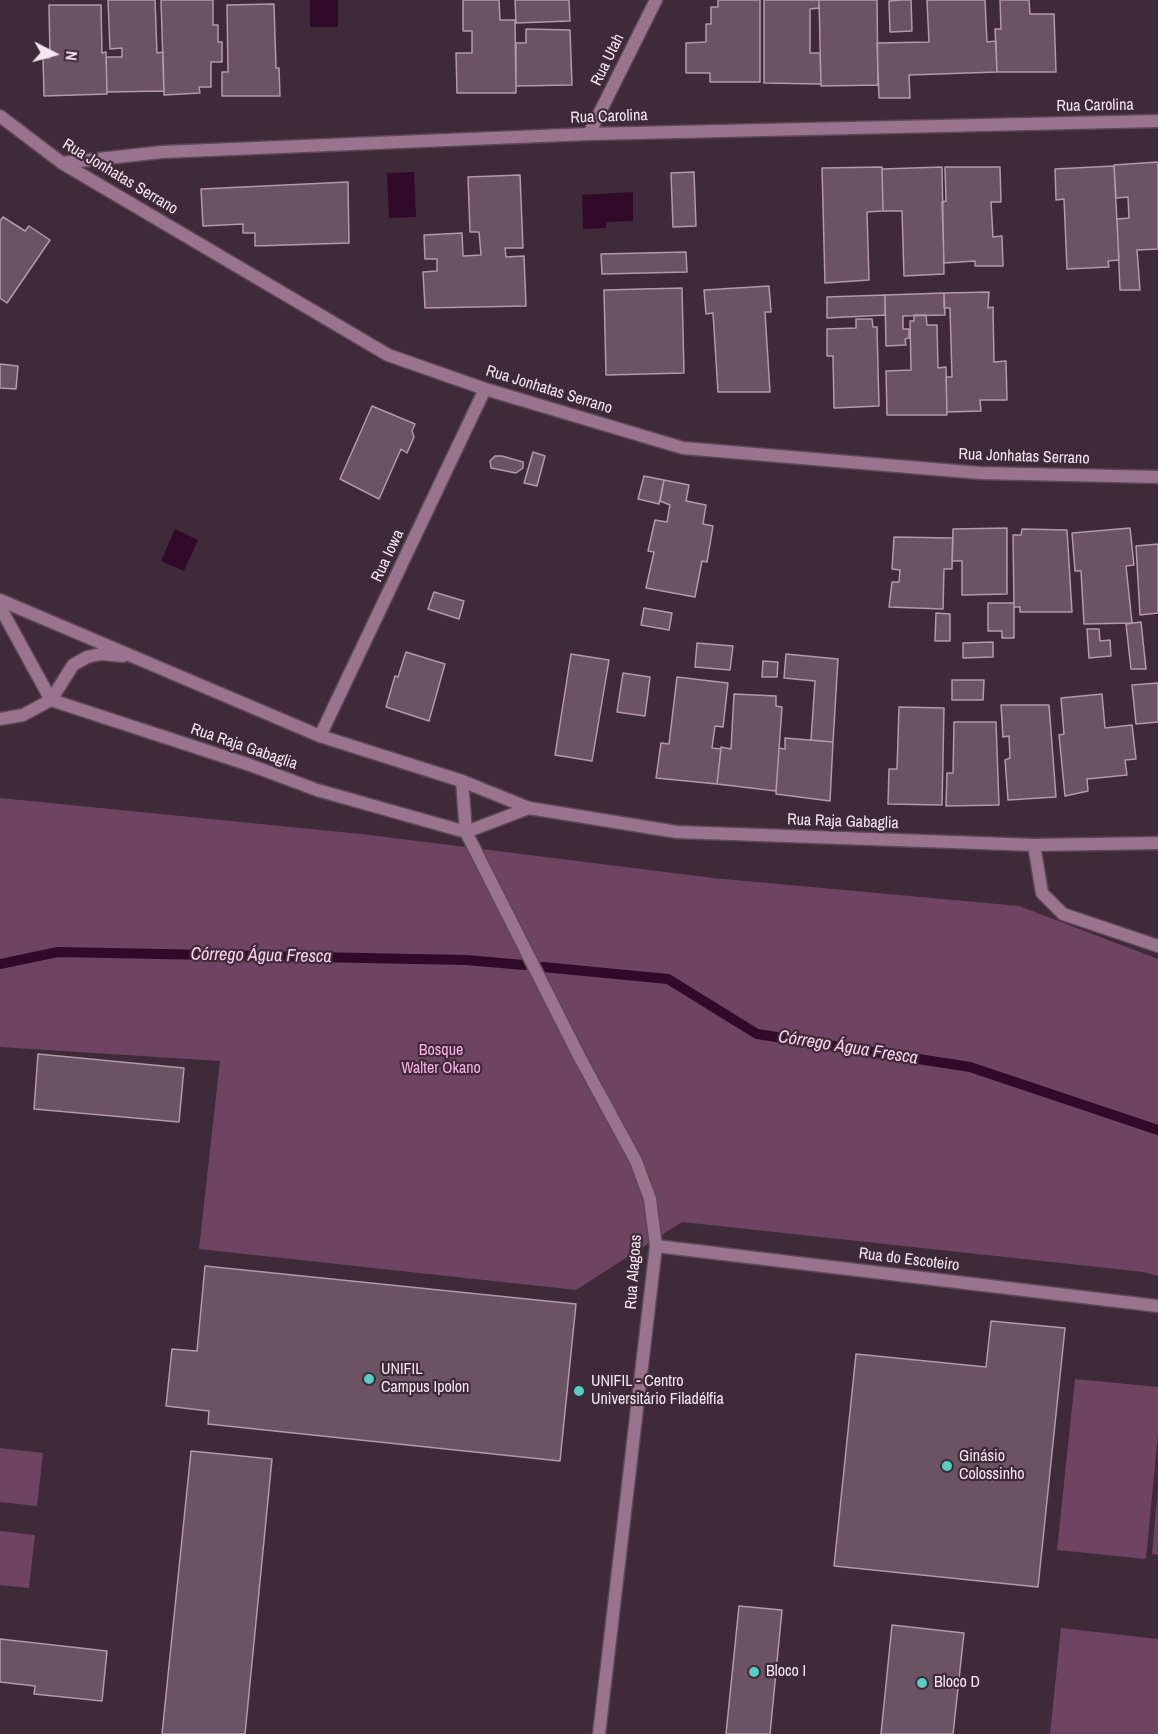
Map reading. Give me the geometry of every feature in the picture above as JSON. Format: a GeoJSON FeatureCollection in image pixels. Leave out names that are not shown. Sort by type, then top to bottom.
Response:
{"type":"FeatureCollection","features":[{"type":"Feature","properties":{"kind":"street","name":"Rua Utah"},"geometry":{"type":"LineString","coordinates":[[590,134],[656,0]]}},
{"type":"Feature","properties":{"kind":"street","name":"Rua Jonhatas Serrano"},"geometry":{"type":"LineString","coordinates":[[0,116],[62,163],[388,355],[485,389],[683,448],[980,473],[1158,477]]}},
{"type":"Feature","properties":{"kind":"street","name":"Rua Carolina"},"geometry":{"type":"LineString","coordinates":[[62,163],[162,152],[590,134],[1158,121]]}},
{"type":"Feature","properties":{"kind":"street","name":"Rua Iowa"},"geometry":{"type":"LineString","coordinates":[[320,736],[485,389]]}},
{"type":"Feature","properties":{"kind":"street","name":"Rua Raja Gabaglia"},"geometry":{"type":"LineString","coordinates":[[0,600],[320,736],[462,781],[529,808],[677,832],[1034,845],[1158,843]]}},
{"type":"Feature","properties":{"kind":"street"},"geometry":{"type":"LineString","coordinates":[[0,606],[51,700]]}},
{"type":"Feature","properties":{"kind":"street"},"geometry":{"type":"LineString","coordinates":[[0,719],[23,715],[51,700],[73,665],[87,657],[100,654],[134,657]]}},
{"type":"Feature","properties":{"kind":"street","name":"Rua Raja Gabaglia"},"geometry":{"type":"LineString","coordinates":[[51,700],[250,765],[317,790],[466,832]]}},
{"type":"Feature","properties":{"kind":"street","name":"Rua Alagoas"},"geometry":{"type":"LineString","coordinates":[[462,781],[466,832],[579,1056],[636,1161],[650,1199],[656,1246],[599,1734]]}},
{"type":"Feature","properties":{"kind":"street"},"geometry":{"type":"LineString","coordinates":[[466,832],[529,808]]}},
{"type":"Feature","properties":{"kind":"street"},"geometry":{"type":"LineString","coordinates":[[1034,845],[1042,893],[1063,914],[1158,946]]}},
{"type":"Feature","properties":{"kind":"street","name":"Rua do Escoteiro"},"geometry":{"type":"LineString","coordinates":[[656,1246],[1158,1306]]}},
{"type":"Feature","properties":{"kind":"green space","name":"Bosque Walter Okano"},"geometry":{"type":"Polygon","coordinates":[[[0,798],[361,834],[713,878],[1019,906],[1158,959],[1158,1276],[1144,1272],[682,1222],[576,1290],[199,1249],[220,1061],[0,1047],[0,798]]]}},
{"type":"Feature","properties":{"kind":"green space"},"geometry":{"type":"Polygon","coordinates":[[[1075,1379],[1158,1387],[1158,1434],[1146,1559],[1057,1550],[1075,1379]]]}},
{"type":"Feature","properties":{"kind":"green space"},"geometry":{"type":"Polygon","coordinates":[[[0,1448],[43,1453],[37,1506],[0,1502],[0,1448]]]}},
{"type":"Feature","properties":{"kind":"green space"},"geometry":{"type":"Polygon","coordinates":[[[1158,1489],[1158,1555],[1152,1554],[1158,1489]]]}},
{"type":"Feature","properties":{"kind":"green space"},"geometry":{"type":"Polygon","coordinates":[[[0,1531],[35,1535],[29,1588],[0,1585],[0,1531]]]}},
{"type":"Feature","properties":{"kind":"green space"},"geometry":{"type":"Polygon","coordinates":[[[1061,1628],[1158,1639],[1158,1734],[1050,1734],[1061,1628]]]}},
{"type":"Feature","properties":{"kind":"shaded area"},"geometry":{"type":"Polygon","coordinates":[[[310,0],[338,0],[338,27],[310,27],[310,0]]]}},
{"type":"Feature","properties":{"kind":"shaded area"},"geometry":{"type":"Polygon","coordinates":[[[414,172],[416,217],[389,218],[387,173],[414,172]]]}},
{"type":"Feature","properties":{"kind":"shaded area"},"geometry":{"type":"Polygon","coordinates":[[[633,192],[633,221],[606,222],[606,228],[583,229],[582,195],[633,192]]]}},
{"type":"Feature","properties":{"kind":"shaded area"},"geometry":{"type":"Polygon","coordinates":[[[175,529],[198,540],[184,571],[161,561],[175,529]]]}},
{"type":"Feature","properties":{"kind":"building"},"geometry":{"type":"Polygon","coordinates":[[[108,0],[155,0],[157,53],[163,52],[164,91],[107,92],[106,57],[122,57],[122,48],[110,49],[108,0]]]}},
{"type":"Feature","properties":{"kind":"building"},"geometry":{"type":"Polygon","coordinates":[[[161,0],[213,0],[213,25],[218,25],[218,42],[222,42],[222,62],[211,62],[211,87],[199,87],[200,93],[164,95],[161,0]]]}},
{"type":"Feature","properties":{"kind":"building"},"geometry":{"type":"Polygon","coordinates":[[[463,0],[499,0],[500,20],[515,20],[516,93],[457,93],[456,53],[472,53],[472,31],[463,31],[463,0]]]}},
{"type":"Feature","properties":{"kind":"building"},"geometry":{"type":"Polygon","coordinates":[[[515,0],[569,0],[570,21],[516,23],[515,0]]]}},
{"type":"Feature","properties":{"kind":"building"},"geometry":{"type":"Polygon","coordinates":[[[718,0],[760,0],[760,82],[710,82],[710,73],[686,73],[686,43],[706,42],[706,24],[711,24],[711,7],[718,7],[718,0]]]}},
{"type":"Feature","properties":{"kind":"building"},"geometry":{"type":"Polygon","coordinates":[[[764,0],[819,0],[819,8],[810,9],[810,53],[820,53],[821,84],[764,83],[764,0]]]}},
{"type":"Feature","properties":{"kind":"building"},"geometry":{"type":"Polygon","coordinates":[[[819,0],[877,0],[878,85],[821,86],[819,0]]]}},
{"type":"Feature","properties":{"kind":"building"},"geometry":{"type":"Polygon","coordinates":[[[911,0],[912,31],[890,32],[889,1],[911,0]]]}},
{"type":"Feature","properties":{"kind":"building"},"geometry":{"type":"Polygon","coordinates":[[[927,0],[985,0],[987,42],[996,41],[997,72],[909,75],[910,98],[879,98],[877,43],[929,42],[927,0]]]}},
{"type":"Feature","properties":{"kind":"building"},"geometry":{"type":"Polygon","coordinates":[[[1000,0],[1029,0],[1030,14],[1054,14],[1056,72],[997,72],[995,29],[1001,29],[1000,0]]]}},
{"type":"Feature","properties":{"kind":"building"},"geometry":{"type":"Polygon","coordinates":[[[274,4],[276,68],[279,68],[280,96],[222,96],[222,72],[228,72],[227,5],[274,4]]]}},
{"type":"Feature","properties":{"kind":"building"},"geometry":{"type":"Polygon","coordinates":[[[49,5],[101,5],[102,53],[106,52],[107,94],[44,96],[43,58],[50,58],[49,5]]]}},
{"type":"Feature","properties":{"kind":"building"},"geometry":{"type":"Polygon","coordinates":[[[526,29],[570,30],[572,85],[516,86],[516,43],[526,43],[526,29]]]}},
{"type":"Feature","properties":{"kind":"building"},"geometry":{"type":"Polygon","coordinates":[[[1158,162],[1158,249],[1137,250],[1140,290],[1120,290],[1117,219],[1129,218],[1128,197],[1116,198],[1114,165],[1158,162]]]}},
{"type":"Feature","properties":{"kind":"building"},"geometry":{"type":"Polygon","coordinates":[[[1114,166],[1119,260],[1108,261],[1109,267],[1067,269],[1064,199],[1056,200],[1055,169],[1114,166]]]}},
{"type":"Feature","properties":{"kind":"building"},"geometry":{"type":"Polygon","coordinates":[[[882,167],[883,211],[867,212],[869,280],[825,283],[822,168],[882,167]]]}},
{"type":"Feature","properties":{"kind":"building"},"geometry":{"type":"Polygon","coordinates":[[[942,167],[944,274],[904,276],[902,211],[883,211],[882,169],[942,167]]]}},
{"type":"Feature","properties":{"kind":"building"},"geometry":{"type":"Polygon","coordinates":[[[945,167],[1000,167],[1001,202],[991,202],[993,237],[1002,236],[1003,266],[975,266],[975,261],[944,263],[942,202],[946,201],[945,167]]]}},
{"type":"Feature","properties":{"kind":"building"},"geometry":{"type":"Polygon","coordinates":[[[694,172],[696,226],[673,227],[671,173],[694,172]]]}},
{"type":"Feature","properties":{"kind":"building"},"geometry":{"type":"Polygon","coordinates":[[[520,175],[523,248],[505,248],[506,257],[524,256],[526,306],[425,308],[423,272],[437,271],[437,259],[425,259],[424,235],[462,233],[463,256],[481,255],[479,232],[470,232],[468,177],[520,175]]]}},
{"type":"Feature","properties":{"kind":"building"},"geometry":{"type":"Polygon","coordinates":[[[348,182],[349,243],[255,246],[255,233],[243,233],[243,224],[203,226],[201,189],[348,182]]]}},
{"type":"Feature","properties":{"kind":"building"},"geometry":{"type":"Polygon","coordinates":[[[3,217],[25,231],[29,226],[50,240],[7,303],[0,298],[0,221],[3,217]]]}},
{"type":"Feature","properties":{"kind":"building"},"geometry":{"type":"Polygon","coordinates":[[[686,252],[687,272],[602,274],[601,254],[686,252]]]}},
{"type":"Feature","properties":{"kind":"building"},"geometry":{"type":"Polygon","coordinates":[[[769,286],[771,312],[765,312],[770,392],[718,392],[713,313],[706,314],[704,290],[769,286]]]}},
{"type":"Feature","properties":{"kind":"building"},"geometry":{"type":"Polygon","coordinates":[[[682,288],[684,373],[606,375],[604,290],[682,288]]]}},
{"type":"Feature","properties":{"kind":"building"},"geometry":{"type":"Polygon","coordinates":[[[989,292],[988,308],[993,307],[994,362],[1006,361],[1007,400],[980,400],[981,411],[947,412],[946,377],[952,377],[950,308],[944,308],[944,293],[989,292]]]}},
{"type":"Feature","properties":{"kind":"building"},"geometry":{"type":"Polygon","coordinates":[[[944,293],[945,315],[903,316],[903,329],[909,329],[909,338],[905,339],[906,345],[886,346],[885,295],[944,293]]]}},
{"type":"Feature","properties":{"kind":"building"},"geometry":{"type":"Polygon","coordinates":[[[885,295],[885,315],[827,318],[827,297],[885,295]]]}},
{"type":"Feature","properties":{"kind":"building"},"geometry":{"type":"Polygon","coordinates":[[[914,315],[926,315],[927,325],[937,325],[938,368],[946,367],[947,415],[887,415],[886,371],[911,370],[910,321],[914,321],[914,315]]]}},
{"type":"Feature","properties":{"kind":"building"},"geometry":{"type":"Polygon","coordinates":[[[856,319],[872,319],[873,327],[877,327],[879,406],[834,408],[833,356],[827,356],[827,329],[856,328],[856,319]]]}},
{"type":"Feature","properties":{"kind":"building"},"geometry":{"type":"Polygon","coordinates":[[[0,364],[18,366],[16,389],[0,388],[0,364]]]}},
{"type":"Feature","properties":{"kind":"building"},"geometry":{"type":"Polygon","coordinates":[[[372,406],[415,424],[412,431],[414,437],[407,453],[401,449],[379,499],[340,479],[372,406]]]}},
{"type":"Feature","properties":{"kind":"building"},"geometry":{"type":"Polygon","coordinates":[[[533,452],[545,456],[537,486],[524,483],[533,452]]]}},
{"type":"Feature","properties":{"kind":"building"},"geometry":{"type":"Polygon","coordinates":[[[495,456],[523,462],[523,468],[516,473],[491,468],[490,461],[495,456]]]}},
{"type":"Feature","properties":{"kind":"building"},"geometry":{"type":"Polygon","coordinates":[[[644,476],[664,480],[659,504],[638,499],[644,476]]]}},
{"type":"Feature","properties":{"kind":"building"},"geometry":{"type":"Polygon","coordinates":[[[664,480],[689,485],[686,501],[706,505],[703,524],[713,526],[707,562],[702,561],[695,597],[646,588],[654,552],[648,551],[655,520],[667,522],[670,505],[660,501],[664,480]]]}},
{"type":"Feature","properties":{"kind":"building"},"geometry":{"type":"Polygon","coordinates":[[[1007,528],[1007,594],[962,595],[962,561],[952,561],[953,529],[1007,528]]]}},
{"type":"Feature","properties":{"kind":"building"},"geometry":{"type":"Polygon","coordinates":[[[1130,528],[1134,565],[1126,566],[1132,623],[1084,624],[1081,571],[1075,571],[1072,533],[1130,528]]]}},
{"type":"Feature","properties":{"kind":"building"},"geometry":{"type":"Polygon","coordinates":[[[1022,529],[1067,530],[1072,612],[1020,612],[1020,607],[1014,607],[1013,535],[1021,535],[1022,529]]]}},
{"type":"Feature","properties":{"kind":"building"},"geometry":{"type":"Polygon","coordinates":[[[894,537],[953,538],[952,569],[944,569],[943,609],[889,607],[892,582],[899,582],[900,570],[892,569],[894,537]]]}},
{"type":"Feature","properties":{"kind":"building"},"geometry":{"type":"Polygon","coordinates":[[[1158,544],[1158,613],[1140,615],[1136,546],[1158,544]]]}},
{"type":"Feature","properties":{"kind":"building"},"geometry":{"type":"Polygon","coordinates":[[[434,592],[464,601],[459,619],[428,609],[434,592]]]}},
{"type":"Feature","properties":{"kind":"building"},"geometry":{"type":"Polygon","coordinates":[[[988,603],[1014,603],[1014,638],[1002,638],[1002,631],[988,631],[988,603]]]}},
{"type":"Feature","properties":{"kind":"building"},"geometry":{"type":"Polygon","coordinates":[[[644,608],[672,613],[669,630],[641,625],[644,608]]]}},
{"type":"Feature","properties":{"kind":"building"},"geometry":{"type":"Polygon","coordinates":[[[936,613],[950,614],[950,641],[935,641],[936,613]]]}},
{"type":"Feature","properties":{"kind":"building"},"geometry":{"type":"Polygon","coordinates":[[[1141,622],[1146,669],[1131,669],[1126,624],[1141,622]]]}},
{"type":"Feature","properties":{"kind":"building"},"geometry":{"type":"Polygon","coordinates":[[[1087,629],[1099,629],[1100,641],[1110,640],[1111,656],[1089,658],[1087,629]]]}},
{"type":"Feature","properties":{"kind":"building"},"geometry":{"type":"Polygon","coordinates":[[[993,642],[993,657],[963,658],[963,643],[993,642]]]}},
{"type":"Feature","properties":{"kind":"building"},"geometry":{"type":"Polygon","coordinates":[[[697,643],[733,646],[730,670],[695,667],[697,643]]]}},
{"type":"Feature","properties":{"kind":"building"},"geometry":{"type":"Polygon","coordinates":[[[406,652],[445,664],[429,721],[386,707],[395,676],[398,677],[406,652]]]}},
{"type":"Feature","properties":{"kind":"building"},"geometry":{"type":"Polygon","coordinates":[[[571,654],[609,660],[592,761],[555,755],[571,654]]]}},
{"type":"Feature","properties":{"kind":"building"},"geometry":{"type":"Polygon","coordinates":[[[786,654],[838,659],[833,742],[811,740],[815,681],[784,678],[786,654]]]}},
{"type":"Feature","properties":{"kind":"building"},"geometry":{"type":"Polygon","coordinates":[[[763,661],[778,662],[777,677],[762,677],[763,661]]]}},
{"type":"Feature","properties":{"kind":"building"},"geometry":{"type":"Polygon","coordinates":[[[623,673],[650,677],[645,716],[617,712],[623,673]]]}},
{"type":"Feature","properties":{"kind":"building"},"geometry":{"type":"Polygon","coordinates":[[[677,677],[728,683],[723,727],[715,726],[712,748],[721,749],[717,784],[656,778],[661,743],[669,744],[677,677]]]}},
{"type":"Feature","properties":{"kind":"building"},"geometry":{"type":"Polygon","coordinates":[[[952,680],[984,680],[983,700],[952,700],[952,680]]]}},
{"type":"Feature","properties":{"kind":"building"},"geometry":{"type":"Polygon","coordinates":[[[1158,683],[1158,722],[1136,724],[1132,685],[1158,683]]]}},
{"type":"Feature","properties":{"kind":"building"},"geometry":{"type":"Polygon","coordinates":[[[734,694],[776,696],[776,706],[782,707],[776,791],[717,784],[721,747],[731,749],[734,694]]]}},
{"type":"Feature","properties":{"kind":"building"},"geometry":{"type":"Polygon","coordinates":[[[1102,694],[1105,728],[1132,725],[1136,759],[1125,760],[1127,775],[1087,779],[1088,791],[1065,796],[1059,735],[1064,734],[1061,698],[1102,694]]]}},
{"type":"Feature","properties":{"kind":"building"},"geometry":{"type":"Polygon","coordinates":[[[1001,705],[1049,705],[1056,797],[1008,800],[1005,760],[1010,758],[1009,736],[1003,737],[1001,705]]]}},
{"type":"Feature","properties":{"kind":"building"},"geometry":{"type":"Polygon","coordinates":[[[899,707],[944,708],[942,805],[888,804],[889,769],[897,769],[899,707]]]}},
{"type":"Feature","properties":{"kind":"building"},"geometry":{"type":"Polygon","coordinates":[[[954,722],[996,722],[999,805],[946,806],[947,773],[953,773],[954,722]]]}},
{"type":"Feature","properties":{"kind":"building"},"geometry":{"type":"Polygon","coordinates":[[[785,738],[833,742],[830,801],[776,794],[779,748],[785,749],[785,738]]]}},
{"type":"Feature","properties":{"kind":"building"},"geometry":{"type":"Polygon","coordinates":[[[38,1054],[184,1068],[179,1122],[34,1109],[38,1054]]]}},
{"type":"Feature","properties":{"kind":"building","name":"UNIFIL Campus Ipolon"},"geometry":{"type":"Polygon","coordinates":[[[205,1266],[576,1304],[560,1461],[208,1424],[209,1411],[166,1406],[172,1349],[197,1351],[205,1266]]]}},
{"type":"Feature","properties":{"kind":"building","name":"Ginásio Colossinho"},"geometry":{"type":"Polygon","coordinates":[[[991,1321],[1065,1328],[1038,1587],[834,1566],[856,1354],[986,1367],[991,1321]]]}},
{"type":"Feature","properties":{"kind":"building"},"geometry":{"type":"Polygon","coordinates":[[[191,1451],[272,1459],[245,1734],[162,1734],[191,1451]]]}},
{"type":"Feature","properties":{"kind":"building","name":"Bloco I"},"geometry":{"type":"Polygon","coordinates":[[[739,1606],[782,1610],[770,1734],[726,1734],[739,1606]]]}},
{"type":"Feature","properties":{"kind":"building","name":"Bloco D"},"geometry":{"type":"Polygon","coordinates":[[[892,1625],[964,1633],[953,1734],[881,1734],[892,1625]]]}},
{"type":"Feature","properties":{"kind":"building"},"geometry":{"type":"Polygon","coordinates":[[[0,1639],[107,1651],[102,1701],[34,1694],[35,1686],[0,1682],[0,1639]]]}},
{"type":"Feature","properties":{"kind":"waterway","name":"Córrego Água Fresca"},"geometry":{"type":"LineString","coordinates":[[0,964],[58,952],[466,960],[524,965]]}},
{"type":"Feature","properties":{"kind":"waterway","name":"Córrego Água Fresca"},"geometry":{"type":"LineString","coordinates":[[543,967],[668,979],[757,1034],[970,1067],[1158,1130]]}},
{"type":"Feature","properties":{"kind":"place","name":"UNIFIL Campus Ipolon"},"geometry":{"type":"Point","coordinates":[369,1379]}},
{"type":"Feature","properties":{"kind":"place","name":"UNIFIL - Centro Universitário Filadélfia"},"geometry":{"type":"Point","coordinates":[579,1391]}},
{"type":"Feature","properties":{"kind":"place","name":"Ginásio Colossinho"},"geometry":{"type":"Point","coordinates":[947,1466]}},
{"type":"Feature","properties":{"kind":"place","name":"Bloco I"},"geometry":{"type":"Point","coordinates":[754,1672]}},
{"type":"Feature","properties":{"kind":"place","name":"Bloco D"},"geometry":{"type":"Point","coordinates":[922,1683]}}]}
